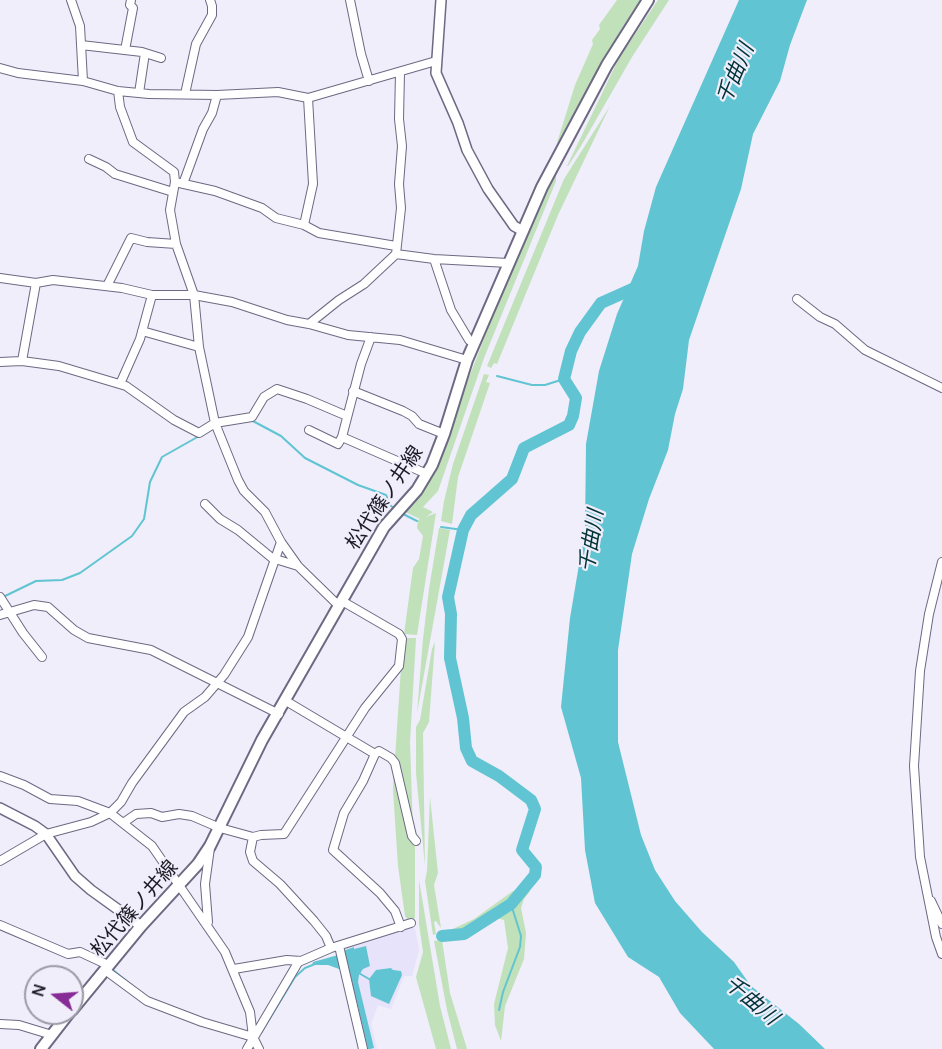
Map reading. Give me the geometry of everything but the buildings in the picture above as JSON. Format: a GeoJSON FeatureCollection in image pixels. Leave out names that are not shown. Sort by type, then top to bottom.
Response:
{"type":"FeatureCollection","features":[{"type":"Feature","properties":{"kind":"main road","name":"松代篠ノ井線"},"geometry":{"type":"LineString","coordinates":[[84,995],[141,926],[198,864],[210,846],[262,740],[279,714],[384,527],[428,474],[444,434],[467,360],[542,187],[607,65],[648,0]]}},
{"type":"Feature","properties":{"kind":"main road","name":"松代篠ノ井線"},"geometry":{"type":"LineString","coordinates":[[41,1049],[60,1025]]}},
{"type":"Feature","properties":{"kind":"street"},"geometry":{"type":"LineString","coordinates":[[62,0],[72,2],[80,26],[83,81]]}},
{"type":"Feature","properties":{"kind":"street"},"geometry":{"type":"LineString","coordinates":[[125,50],[133,8],[130,5],[131,0]]}},
{"type":"Feature","properties":{"kind":"street"},"geometry":{"type":"LineString","coordinates":[[184,94],[196,44],[212,15],[210,0]]}},
{"type":"Feature","properties":{"kind":"street"},"geometry":{"type":"LineString","coordinates":[[350,0],[369,81]]}},
{"type":"Feature","properties":{"kind":"street"},"geometry":{"type":"LineString","coordinates":[[441,0],[436,73],[467,150],[503,213],[514,226],[523,231]]}},
{"type":"Feature","properties":{"kind":"street"},"geometry":{"type":"LineString","coordinates":[[81,45],[145,53],[160,58]]}},
{"type":"Feature","properties":{"kind":"street"},"geometry":{"type":"LineString","coordinates":[[139,93],[145,53]]}},
{"type":"Feature","properties":{"kind":"street"},"geometry":{"type":"LineString","coordinates":[[0,68],[18,73],[83,81],[118,91],[217,95],[278,92],[308,98],[436,61]]}},
{"type":"Feature","properties":{"kind":"street"},"geometry":{"type":"LineString","coordinates":[[309,324],[364,284],[396,250],[401,208],[399,184],[402,146],[399,119],[400,73]]}},
{"type":"Feature","properties":{"kind":"street"},"geometry":{"type":"LineString","coordinates":[[118,91],[120,107],[134,142],[174,172],[179,183]]}},
{"type":"Feature","properties":{"kind":"street"},"geometry":{"type":"LineString","coordinates":[[123,823],[136,814],[151,813],[162,817],[179,814],[192,816],[220,828],[253,837],[284,834],[346,736],[380,687],[392,677],[399,666],[402,639],[399,634],[340,604],[298,566],[281,542],[265,512],[244,491],[216,423],[199,347],[194,295],[176,244],[170,210],[173,192],[202,129],[212,113],[217,95]]}},
{"type":"Feature","properties":{"kind":"street"},"geometry":{"type":"LineString","coordinates":[[304,225],[313,184],[308,98]]}},
{"type":"Feature","properties":{"kind":"street"},"geometry":{"type":"LineString","coordinates":[[89,159],[115,174],[173,192]]}},
{"type":"Feature","properties":{"kind":"street"},"geometry":{"type":"LineString","coordinates":[[179,183],[215,191],[261,208],[276,218],[304,225],[319,234],[335,238],[434,259],[508,263]]}},
{"type":"Feature","properties":{"kind":"street"},"geometry":{"type":"LineString","coordinates":[[107,286],[131,237],[147,243],[176,244]]}},
{"type":"Feature","properties":{"kind":"street"},"geometry":{"type":"LineString","coordinates":[[434,259],[451,310],[469,340],[474,343]]}},
{"type":"Feature","properties":{"kind":"street"},"geometry":{"type":"LineString","coordinates":[[0,278],[36,283],[52,280],[107,286],[152,295],[194,295],[232,302],[287,320],[348,335],[400,340],[467,360]]}},
{"type":"Feature","properties":{"kind":"street"},"geometry":{"type":"LineString","coordinates":[[22,361],[36,283]]}},
{"type":"Feature","properties":{"kind":"street"},"geometry":{"type":"LineString","coordinates":[[120,384],[142,331],[152,295]]}},
{"type":"Feature","properties":{"kind":"street"},"geometry":{"type":"LineString","coordinates":[[796,298],[820,317],[835,324],[865,350],[942,388]]}},
{"type":"Feature","properties":{"kind":"street"},"geometry":{"type":"LineString","coordinates":[[142,331],[199,347]]}},
{"type":"Feature","properties":{"kind":"street"},"geometry":{"type":"LineString","coordinates":[[309,430],[338,444],[371,337]]}},
{"type":"Feature","properties":{"kind":"street"},"geometry":{"type":"LineString","coordinates":[[0,362],[22,361],[78,370],[126,386],[174,420],[199,434],[216,423],[252,417],[264,397],[277,389],[347,416]]}},
{"type":"Feature","properties":{"kind":"street"},"geometry":{"type":"LineString","coordinates":[[353,391],[403,411],[419,424],[444,434]]}},
{"type":"Feature","properties":{"kind":"street"},"geometry":{"type":"LineString","coordinates":[[342,437],[428,474]]}},
{"type":"Feature","properties":{"kind":"street"},"geometry":{"type":"LineString","coordinates":[[205,504],[220,519],[238,530],[275,560],[298,566]]}},
{"type":"Feature","properties":{"kind":"street"},"geometry":{"type":"LineString","coordinates":[[0,861],[46,834],[91,822],[110,813],[121,802],[132,783],[184,712],[205,697],[224,675],[248,637],[281,542]]}},
{"type":"Feature","properties":{"kind":"street"},"geometry":{"type":"LineString","coordinates":[[942,562],[929,614],[920,671],[915,753],[917,829],[928,897],[942,954]]}},
{"type":"Feature","properties":{"kind":"street"},"geometry":{"type":"LineString","coordinates":[[1,598],[42,657]]}},
{"type":"Feature","properties":{"kind":"street"},"geometry":{"type":"LineString","coordinates":[[0,615],[34,605],[48,607],[74,630],[88,638],[151,650],[279,714]]}},
{"type":"Feature","properties":{"kind":"street"},"geometry":{"type":"LineString","coordinates":[[286,701],[375,754]]}},
{"type":"Feature","properties":{"kind":"street"},"geometry":{"type":"LineString","coordinates":[[401,927],[395,911],[380,893],[333,850],[344,813],[363,781],[375,754],[380,751],[395,763],[412,836],[416,841]]}},
{"type":"Feature","properties":{"kind":"street"},"geometry":{"type":"LineString","coordinates":[[0,776],[24,785],[50,800],[78,801],[110,813],[152,846],[209,927],[234,969],[250,1012],[253,1037],[259,1049]]}},
{"type":"Feature","properties":{"kind":"street"},"geometry":{"type":"LineString","coordinates":[[0,808],[46,834],[75,876],[141,926]]}},
{"type":"Feature","properties":{"kind":"street"},"geometry":{"type":"LineString","coordinates":[[253,837],[250,852],[253,861],[280,884],[336,948],[363,1049]]}},
{"type":"Feature","properties":{"kind":"street"},"geometry":{"type":"LineString","coordinates":[[209,927],[206,918],[205,884],[210,846]]}},
{"type":"Feature","properties":{"kind":"street"},"geometry":{"type":"LineString","coordinates":[[928,897],[942,924]]}},
{"type":"Feature","properties":{"kind":"street"},"geometry":{"type":"LineString","coordinates":[[234,969],[287,960],[299,961],[411,923]]}},
{"type":"Feature","properties":{"kind":"street"},"geometry":{"type":"LineString","coordinates":[[0,926],[68,954],[80,952],[107,968],[147,1001],[202,1022],[253,1037]]}},
{"type":"Feature","properties":{"kind":"street"},"geometry":{"type":"LineString","coordinates":[[247,1049],[299,961]]}},
{"type":"Feature","properties":{"kind":"street"},"geometry":{"type":"LineString","coordinates":[[0,1024],[20,1025],[52,1035]]}},
{"type":"Feature","properties":{"kind":"shaded area"},"geometry":{"type":"Polygon","coordinates":[[[411,927],[415,929],[419,950],[412,976],[404,976],[391,1009],[378,1005],[371,1024],[377,1049],[365,1049],[344,954],[345,948],[411,927]]]}},
{"type":"Feature","properties":{"kind":"green space"},"geometry":{"type":"Polygon","coordinates":[[[617,0],[640,0],[556,146],[575,85],[593,44],[592,40],[600,29],[599,25],[617,0]]]}},
{"type":"Feature","properties":{"kind":"green space"},"geometry":{"type":"Polygon","coordinates":[[[658,0],[669,0],[567,166],[619,58],[658,0]]]}},
{"type":"Feature","properties":{"kind":"green space"},"geometry":{"type":"Polygon","coordinates":[[[610,106],[558,215],[497,364],[494,363],[491,368],[487,366],[564,179],[610,106]]]}},
{"type":"Feature","properties":{"kind":"green space"},"geometry":{"type":"Polygon","coordinates":[[[554,171],[556,181],[484,358],[438,491],[423,507],[433,512],[426,517],[436,513],[417,635],[404,634],[413,568],[419,559],[423,536],[417,528],[420,519],[403,511],[429,480],[505,285],[554,171]]]}},
{"type":"Feature","properties":{"kind":"green space"},"geometry":{"type":"Polygon","coordinates":[[[484,374],[489,375],[486,382],[490,383],[458,477],[452,524],[441,521],[444,501],[453,464],[484,374]]]}},
{"type":"Feature","properties":{"kind":"green space"},"geometry":{"type":"Polygon","coordinates":[[[439,528],[450,530],[417,713],[423,639],[439,528]]]}},
{"type":"Feature","properties":{"kind":"green space"},"geometry":{"type":"Polygon","coordinates":[[[403,638],[416,638],[410,742],[413,832],[395,758],[403,638]]]}},
{"type":"Feature","properties":{"kind":"green space"},"geometry":{"type":"Polygon","coordinates":[[[435,642],[429,722],[423,733],[425,866],[416,773],[416,727],[420,720],[435,642]]]}},
{"type":"Feature","properties":{"kind":"green space"},"geometry":{"type":"Polygon","coordinates":[[[394,767],[411,841],[415,846],[415,918],[409,921],[405,916],[398,866],[393,790],[394,767]]]}},
{"type":"Feature","properties":{"kind":"green space"},"geometry":{"type":"Polygon","coordinates":[[[430,797],[438,873],[434,885],[441,928],[436,921],[434,922],[436,934],[433,935],[425,881],[430,797]]]}},
{"type":"Feature","properties":{"kind":"green space"},"geometry":{"type":"Polygon","coordinates":[[[419,880],[440,1006],[451,1049],[436,1049],[416,977],[423,952],[419,924],[419,880]]]}},
{"type":"Feature","properties":{"kind":"green space"},"geometry":{"type":"Polygon","coordinates":[[[513,891],[530,891],[521,908],[526,933],[524,959],[505,1006],[501,1041],[495,1025],[494,1004],[508,948],[504,920],[497,918],[489,921],[467,935],[442,939],[442,934],[474,919],[513,891]]]}},
{"type":"Feature","properties":{"kind":"green space"},"geometry":{"type":"Polygon","coordinates":[[[442,940],[450,993],[467,1049],[457,1049],[447,1010],[434,941],[442,940]]]}},
{"type":"Feature","properties":{"kind":"water","name":"千曲川"},"geometry":{"type":"Polygon","coordinates":[[[739,0],[807,0],[790,45],[780,81],[753,134],[741,189],[689,340],[683,389],[668,450],[649,499],[632,554],[618,650],[618,742],[641,835],[655,870],[675,901],[702,932],[734,962],[751,986],[799,1024],[825,1049],[714,1049],[680,1013],[659,977],[628,957],[595,903],[585,850],[581,778],[561,707],[570,618],[585,529],[586,444],[599,371],[617,314],[638,266],[644,231],[656,187],[739,0]]]}},
{"type":"Feature","properties":{"kind":"water"},"geometry":{"type":"Polygon","coordinates":[[[366,946],[370,966],[363,969],[358,982],[374,1048],[370,1049],[368,1049],[350,973],[328,965],[312,965],[313,962],[338,955],[354,947],[354,949],[366,946]]]}},
{"type":"Feature","properties":{"kind":"water"},"geometry":{"type":"Polygon","coordinates":[[[391,968],[401,971],[402,975],[389,1004],[371,996],[369,979],[376,970],[391,968]]]}},
{"type":"Feature","properties":{"kind":"waterway"},"geometry":{"type":"LineString","coordinates":[[442,936],[464,934],[511,904],[535,875],[536,867],[522,850],[535,809],[531,800],[499,776],[472,761],[466,748],[463,718],[450,658],[451,614],[448,597],[463,530],[471,515],[512,479],[524,448],[569,425],[576,398],[564,379],[571,351],[580,332],[601,303],[639,286]]}},
{"type":"Feature","properties":{"kind":"waterway"},"geometry":{"type":"LineString","coordinates":[[497,376],[532,385],[545,385],[564,379]]}},
{"type":"Feature","properties":{"kind":"waterway"},"geometry":{"type":"LineString","coordinates":[[251,420],[281,436],[305,458],[358,485],[386,495],[394,508]]}},
{"type":"Feature","properties":{"kind":"waterway"},"geometry":{"type":"LineString","coordinates":[[3,597],[36,581],[62,580],[80,573],[132,536],[144,519],[150,482],[162,457],[201,435]]}},
{"type":"Feature","properties":{"kind":"waterway"},"geometry":{"type":"LineString","coordinates":[[401,513],[417,521]]}},
{"type":"Feature","properties":{"kind":"waterway"},"geometry":{"type":"LineString","coordinates":[[441,527],[463,530]]}},
{"type":"Feature","properties":{"kind":"waterway"},"geometry":{"type":"LineString","coordinates":[[499,1010],[503,992],[520,947],[521,936],[511,904]]}},
{"type":"Feature","properties":{"kind":"waterway"},"geometry":{"type":"LineString","coordinates":[[261,1033],[295,977],[305,968],[315,964]]}},
{"type":"Feature","properties":{"kind":"waterway"},"geometry":{"type":"LineString","coordinates":[[113,970],[134,987]]}},
{"type":"Feature","properties":{"kind":"waterway"},"geometry":{"type":"LineString","coordinates":[[357,972],[369,979]]}}]}
